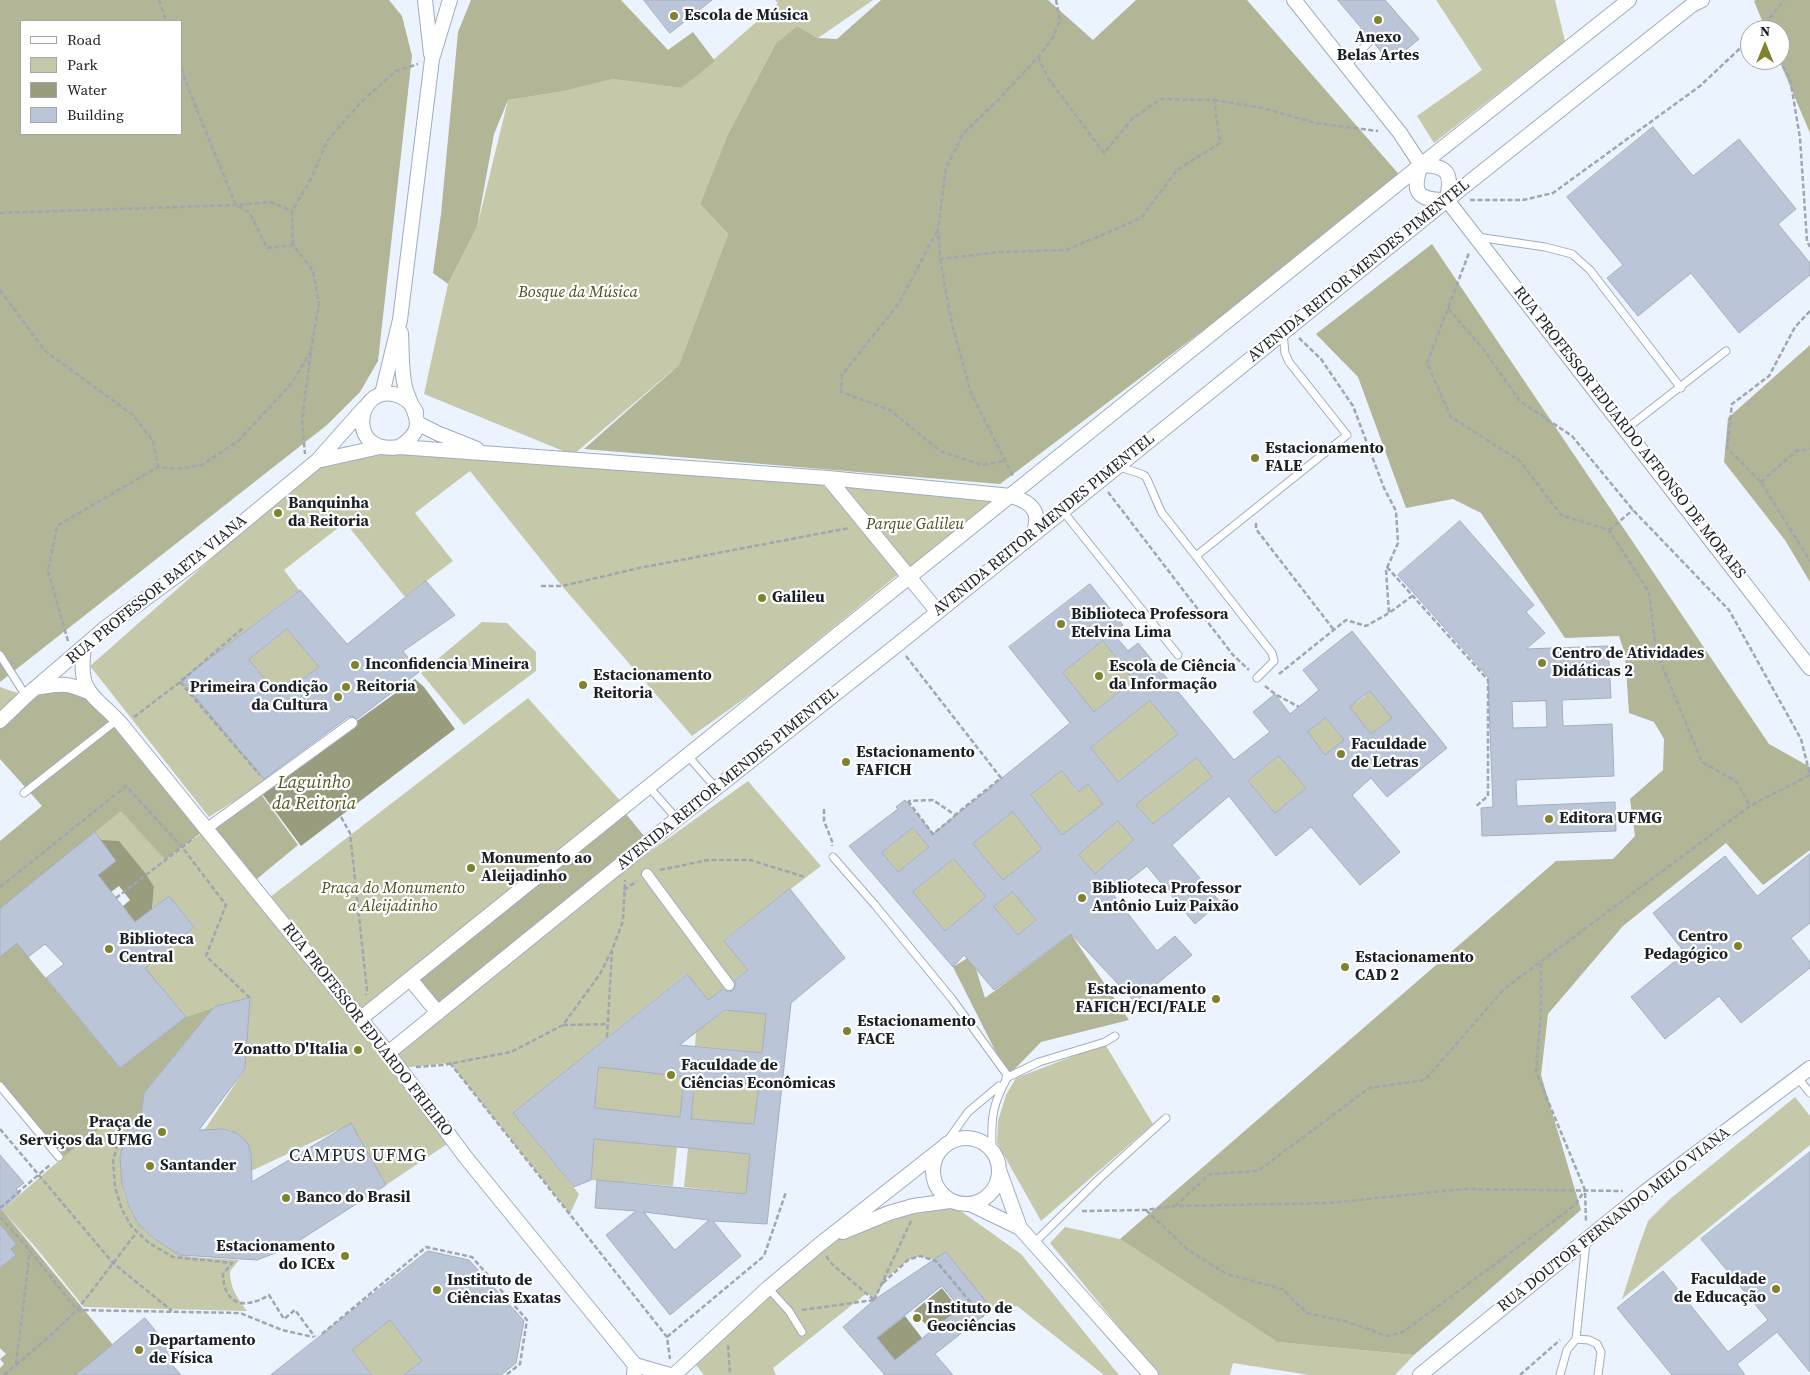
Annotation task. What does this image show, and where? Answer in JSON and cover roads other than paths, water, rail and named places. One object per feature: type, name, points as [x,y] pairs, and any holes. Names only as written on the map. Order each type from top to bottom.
[{"type":"street","points":[[425,0],[432,59]]},
{"type":"street","points":[[399,448],[408,442],[415,433],[416,418],[412,404],[397,395],[382,394],[400,320],[432,59],[450,0]]},
{"type":"street","points":[[1294,0],[1400,133],[1422,165]]},
{"type":"street","points":[[360,1019],[1629,0]]},
{"type":"street","name":"AVENIDA REITOR MENDES PIMENTEL","points":[[388,1053],[1695,2]]},
{"type":"street","points":[[1422,165],[1440,166],[1445,169],[1449,181],[1447,200],[1429,200],[1420,193],[1416,186],[1422,165]]},
{"type":"street","name":"RUA PROFESSOR EDUARDO AFFONSO DE MORAES","points":[[1447,200],[1810,668]]},
{"type":"street","points":[[400,320],[405,387],[416,418],[437,433],[472,448],[494,454],[1016,492],[1031,505],[1036,514],[1037,525],[1033,534]]},
{"type":"street","name":"RUA PROFESSOR BAETA VIANA","points":[[0,721],[30,692],[104,629],[194,562],[311,465],[366,405],[382,394]]},
{"type":"street","points":[[366,405],[362,414],[362,425],[365,434],[371,442],[380,448]]},
{"type":"street","name":"RUA PROFESSOR BAETA VIANA","points":[[311,465],[380,448],[494,454]]},
{"type":"street","points":[[828,478],[937,612]]},
{"type":"street","points":[[84,647],[81,666],[88,692]]},
{"type":"street","name":"RUA PROFESSOR EDUARDO FRIEIRO","points":[[30,692],[60,684],[72,685],[88,692],[120,723],[400,1068],[467,1159],[634,1370]]},
{"type":"street","points":[[206,829],[352,722]]},
{"type":"street","points":[[647,874],[729,984]]},
{"type":"street","points":[[410,979],[438,1013]]},
{"type":"street","name":"RUA DOUTOR FERNANDO MELO VIANA","points":[[1420,1375],[1644,1192],[1810,1068]]},
{"type":"street","points":[[634,1370],[672,1372],[768,1288],[943,1146],[966,1138],[976,1139],[992,1150],[997,1159],[1020,1228]]},
{"type":"street","points":[[943,1146],[933,1168],[934,1178],[938,1188],[950,1201]]},
{"type":"street","points":[[970,1204],[988,1196],[994,1189],[1000,1170]]},
{"type":"street","points":[[824,1242],[889,1213],[913,1206],[950,1201],[970,1204],[1020,1228],[1151,1375]]},
{"type":"lane","points":[[1347,65],[1369,42]]},
{"type":"lane","points":[[1476,237],[1545,247],[1572,254],[1590,270],[1681,388]]},
{"type":"lane","points":[[1196,556],[1347,435],[1289,362],[1285,353],[1286,331]]},
{"type":"lane","points":[[1626,430],[1726,351]]},
{"type":"lane","points":[[1117,466],[1144,476],[1162,512],[1272,653],[1274,661],[1257,678]]},
{"type":"lane","points":[[1062,510],[1178,655]]},
{"type":"lane","points":[[0,656],[30,692]]},
{"type":"lane","points":[[24,793],[120,723]]},
{"type":"lane","points":[[688,756],[716,788]]},
{"type":"lane","points":[[649,787],[677,819]]},
{"type":"lane","points":[[833,857],[952,999],[1008,1076]]},
{"type":"lane","points":[[943,1146],[968,1112],[992,1093],[1008,1076],[1039,1062],[1104,1042],[1115,1036]]},
{"type":"lane","points":[[992,1150],[991,1119],[998,1093],[1008,1076]]},
{"type":"lane","points":[[1798,1078],[1810,1093]]},
{"type":"lane","points":[[0,1086],[59,1157]]},
{"type":"lane","points":[[1034,1243],[1101,1177],[1166,1118]]},
{"type":"lane","points":[[1560,1375],[1568,1350],[1576,1339],[1586,1239]]},
{"type":"lane","points":[[768,1288],[789,1311],[802,1332]]},
{"type":"lane","points":[[1576,1339],[1589,1340],[1597,1344],[1600,1352],[1598,1375]]},
{"type":"water","name":"Laguinho da Reitoria","points":[[415,679],[424,687],[455,729],[301,846],[260,791]]},
{"type":"water","points":[[100,840],[119,841],[146,874],[154,887],[152,909],[135,922],[123,906],[130,900],[119,886],[111,892],[98,875],[116,861]]},
{"type":"water","points":[[942,1288],[959,1310],[932,1332],[914,1311]]},
{"type":"water","points":[[905,1316],[922,1338],[895,1360],[877,1338]]},
{"type":"place","name":"Escola de Música","points":[[674,16]]},
{"type":"place","name":"Anexo Belas Artes","points":[[1378,20]]},
{"type":"place","name":"Estacionamento FALE","points":[[1255,458]]},
{"type":"place","name":"Banquinha da Reitoria","points":[[278,513]]},
{"type":"place","name":"Galileu","points":[[762,598]]},
{"type":"place","name":"Biblioteca Professora Etelvina Lima","points":[[1061,624]]},
{"type":"place","name":"Centro de Atividades Didáticas 2","points":[[1542,663]]},
{"type":"place","name":"Inconfidencia Mineira","points":[[355,665]]},
{"type":"place","name":"Escola de Ciência da Informação","points":[[1099,676]]},
{"type":"place","name":"Estacionamento Reitoria","points":[[583,685]]},
{"type":"place","name":"Reitoria","points":[[346,687]]},
{"type":"place","name":"Primeira Condição da Cultura","points":[[338,697]]},
{"type":"place","name":"Faculdade de Letras","points":[[1341,754]]},
{"type":"place","name":"Estacionamento FAFICH","points":[[846,762]]},
{"type":"place","name":"Editora UFMG","points":[[1549,819]]},
{"type":"place","name":"Monumento ao Aleijadinho","points":[[471,868]]},
{"type":"place","name":"Biblioteca Professor Antônio Luiz Paixão","points":[[1082,898]]},
{"type":"place","name":"Centro Pedagógico","points":[[1738,946]]},
{"type":"place","name":"Biblioteca Central","points":[[109,949]]},
{"type":"place","name":"Estacionamento CAD 2","points":[[1345,967]]},
{"type":"place","name":"Estacionamento FAFICH/ECI/FALE","points":[[1216,999]]},
{"type":"place","name":"Estacionamento FACE","points":[[847,1031]]},
{"type":"place","name":"Zonatto D'Italia","points":[[358,1050]]},
{"type":"place","name":"Faculdade de Ciências Econômicas","points":[[671,1075]]},
{"type":"place","name":"Praça de Serviços da UFMG","points":[[162,1132]]},
{"type":"place","name":"Santander","points":[[150,1166]]},
{"type":"place","name":"Banco do Brasil","points":[[286,1198]]},
{"type":"place","name":"Estacionamento do ICEx","points":[[345,1256]]},
{"type":"place","name":"Faculdade de Educação","points":[[1776,1289]]},
{"type":"place","name":"Instituto de Ciências Exatas","points":[[437,1290]]},
{"type":"place","name":"Instituto de Geociências","points":[[917,1318]]},
{"type":"place","name":"Departamento de Física","points":[[139,1350]]},
{"type":"district","name":"CAMPUS UFMG","points":[[358,1156]]},
{"type":"park label","name":"Bosque da Música","points":[[578,293]]},
{"type":"park label","name":"Parque Galileu","points":[[915,525]]},
{"type":"park label","name":"Praça do Monumento a Aleijadinho","points":[[393,898]]}]
